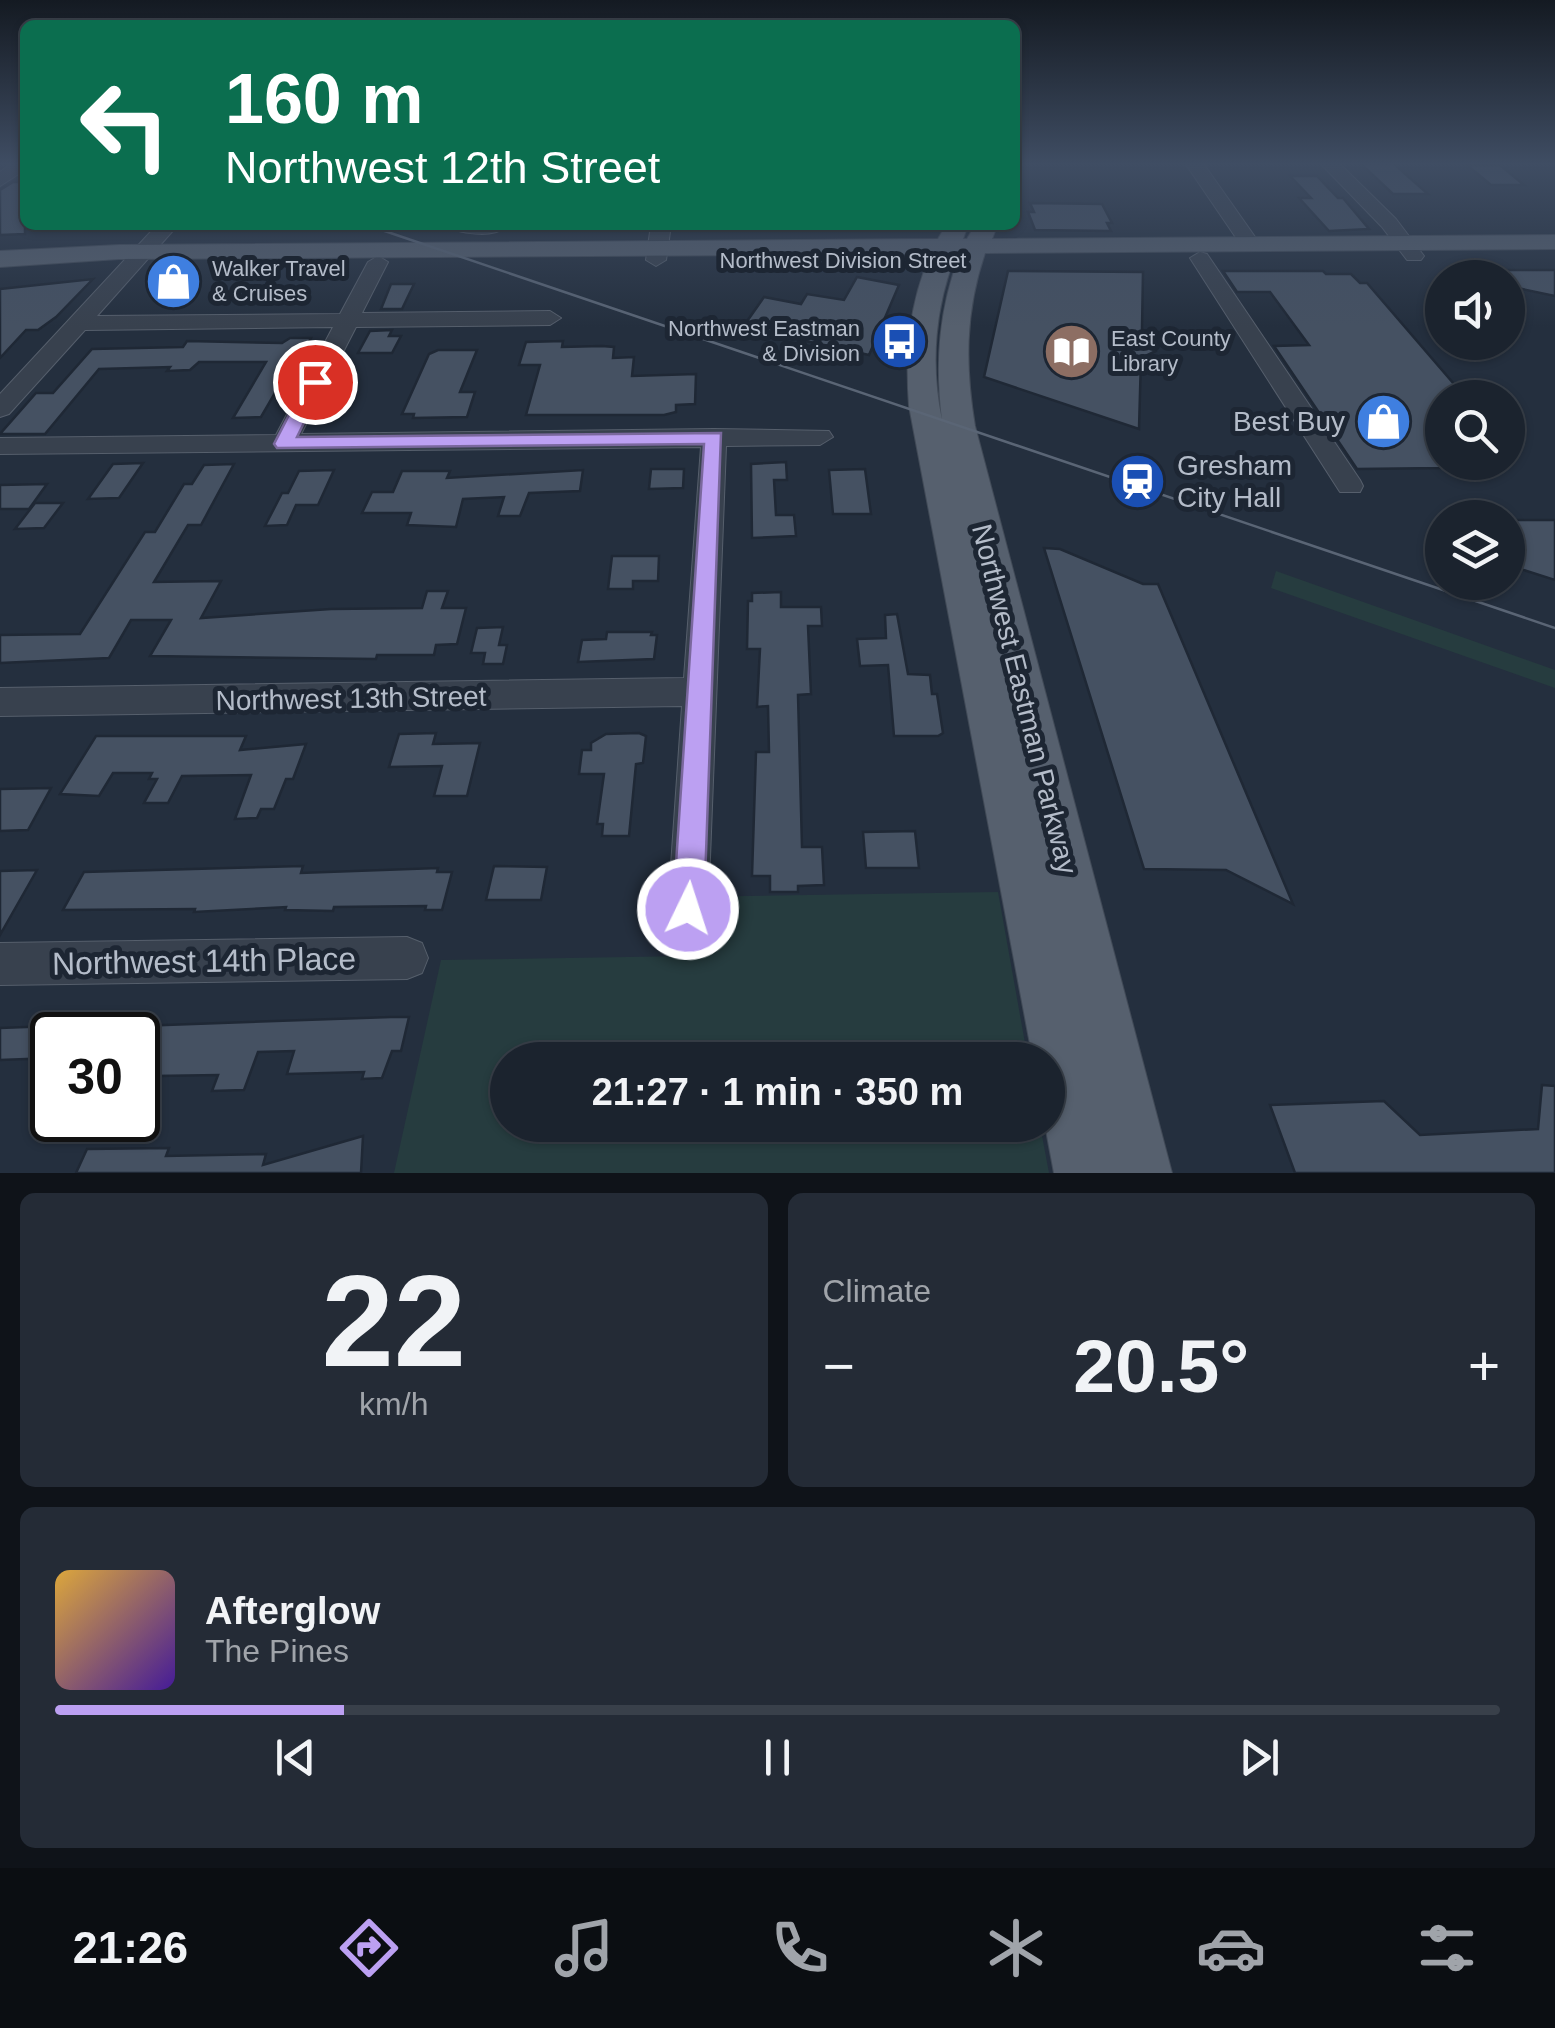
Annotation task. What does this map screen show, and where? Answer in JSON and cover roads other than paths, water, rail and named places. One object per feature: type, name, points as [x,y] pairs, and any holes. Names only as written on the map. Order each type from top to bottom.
[{"type":"main road","name":"Northwest Division Street","points":[[138,258],[491,241],[1250,244],[1555,255]]},
{"type":"main road","name":"Northwest Division Street","points":[[138,258],[378,262],[491,241]]},
{"type":"main road","name":"Northwest Division Street","points":[[963,244],[1200,258],[1555,242]]},
{"type":"main road","name":"Northwest Eastman Parkway","points":[[963,244],[927,301],[921,336],[925,414],[1084,1173]]},
{"type":"main road","name":"Northwest Eastman Parkway","points":[[963,244],[950,340],[959,426],[1142,1173]]},
{"type":"main road","points":[[0,259],[138,258]]},
{"type":"main road","points":[[0,270],[138,258]]},
{"type":"street","points":[[1232,218],[1250,244]]},
{"type":"street","points":[[1381,218],[1410,249]]},
{"type":"street","points":[[0,410],[163,230]]},
{"type":"street","points":[[466,230],[491,241]]},
{"type":"street","points":[[1200,258],[1350,486]]},
{"type":"street","points":[[284,444],[378,262]]},
{"type":"street","points":[[80,323],[550,318]]},
{"type":"street","points":[[688,909],[714,437]]},
{"type":"street","points":[[0,446],[820,437]]},
{"type":"street","name":"Northwest 13th Street","points":[[0,702],[701,692]]},
{"type":"street","name":"Northwest 14th Place","points":[[0,964],[407,958]]},
{"type":"tram line","points":[[382,230],[1555,628]]},
{"type":"place","name":"Walker Travel & Cruises","points":[[173,281]]},
{"type":"place","name":"Northwest Eastman & Division","points":[[899,341]]},
{"type":"place","name":"East County Library","points":[[1072,351]]},
{"type":"place","name":"Best Buy","points":[[1384,421]]},
{"type":"place","name":"Gresham City Hall","points":[[1138,481]]}]
